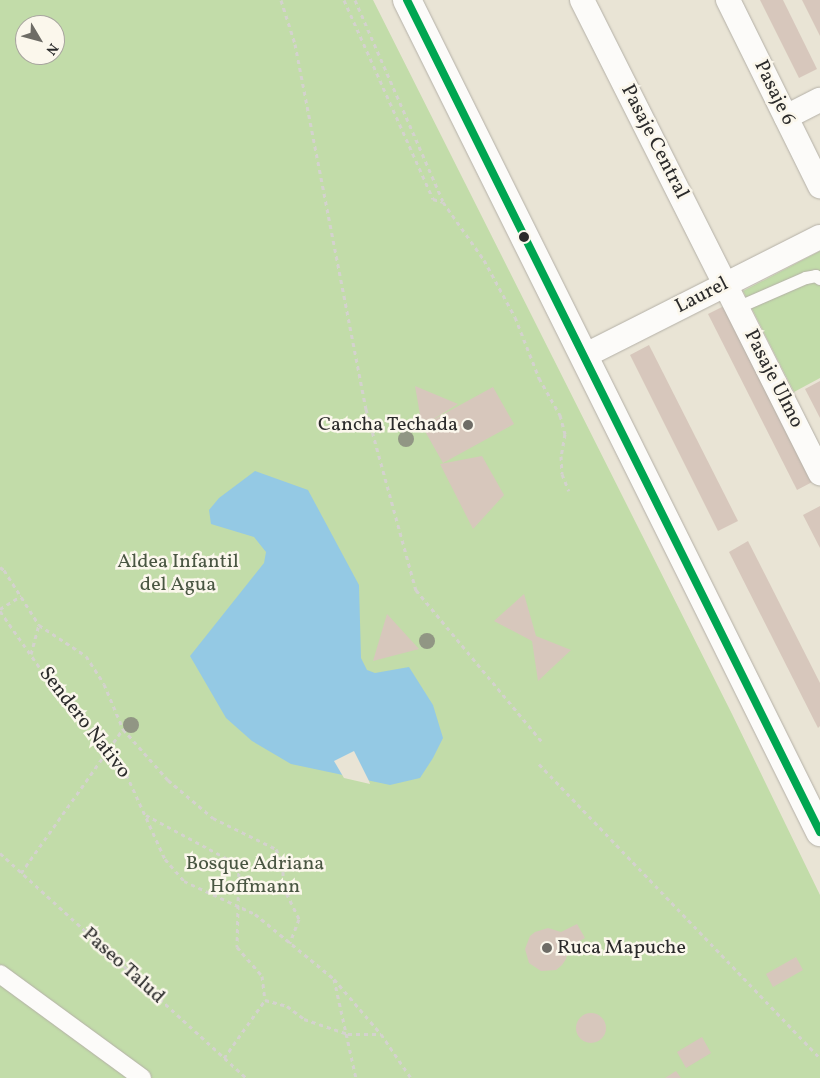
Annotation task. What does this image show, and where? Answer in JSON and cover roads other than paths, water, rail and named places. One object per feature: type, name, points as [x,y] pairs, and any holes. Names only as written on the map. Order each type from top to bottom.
[{"type":"street","points":[[407,0],[820,832]]},
{"type":"street","name":"Pasaje Central","points":[[582,0],[725,284]]},
{"type":"street","name":"Pasaje 6","points":[[728,0],[820,186]]},
{"type":"street","points":[[786,117],[820,100]]},
{"type":"street","name":"Laurel","points":[[584,356],[820,237]]},
{"type":"street","name":"Pasaje Ulmo","points":[[725,284],[820,473]]},
{"type":"street","points":[[0,974],[142,1078]]},
{"type":"lane","points":[[737,308],[806,278],[816,276],[820,279]]},
{"type":"water","points":[[255,471],[308,490],[359,585],[361,658],[367,670],[375,673],[409,667],[433,705],[443,738],[420,778],[390,785],[291,764],[252,741],[226,718],[190,656],[264,563],[266,552],[254,537],[211,524],[209,510],[219,498]]},
{"type":"place","name":"Cancha Techada","points":[[468,425]]},
{"type":"place","name":"Ruca Mapuche","points":[[547,948]]},
{"type":"park label","name":"Aldea Infantil del Agua","points":[[178,574]]},
{"type":"park label","name":"Bosque Adriana Hoffmann","points":[[255,876]]}]
